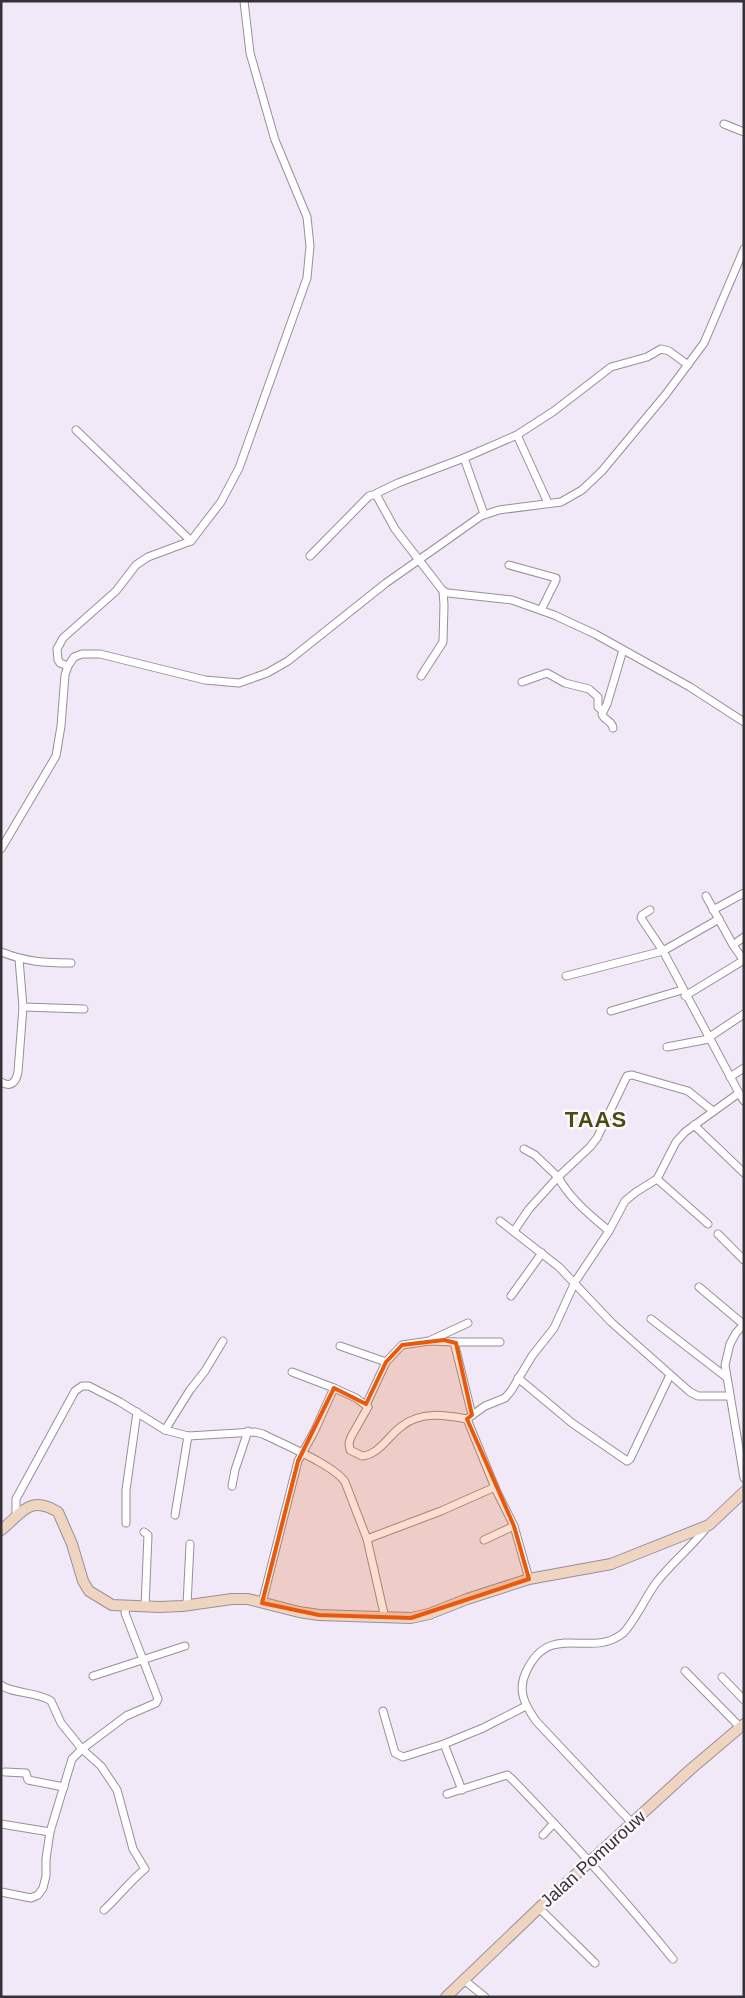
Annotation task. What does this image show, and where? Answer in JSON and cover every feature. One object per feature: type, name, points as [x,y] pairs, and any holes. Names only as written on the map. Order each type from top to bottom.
[{"type":"street","points":[[68,666],[60,663],[58,660],[57,649],[63,638],[74,626],[116,591],[136,565],[148,557],[191,541],[221,502],[239,468],[307,278],[310,246],[307,217],[275,140],[250,53],[244,1]]},
{"type":"street","points":[[724,124],[744,132]]},
{"type":"street","points":[[1,849],[56,756],[59,743],[65,675],[74,657],[91,654],[137,662],[205,680],[239,683],[252,680],[288,661],[420,559],[484,514],[499,510],[556,503],[570,499],[598,476],[683,362],[707,337],[744,249]]},
{"type":"street","points":[[310,556],[369,496],[517,435],[554,411],[610,367],[647,358],[661,349],[669,351],[683,362]]},
{"type":"street","points":[[76,430],[191,541]]},
{"type":"street","points":[[517,435],[548,503]]},
{"type":"street","points":[[464,458],[484,514]]},
{"type":"street","points":[[377,494],[395,528],[443,591],[442,642],[421,676]]},
{"type":"street","points":[[509,565],[556,578],[541,610]]},
{"type":"street","points":[[443,591],[512,600],[541,610],[595,634],[690,687],[744,722]]},
{"type":"street","points":[[613,728],[611,722],[602,716],[608,704],[623,650]]},
{"type":"street","points":[[522,682],[549,674],[565,684],[592,691],[598,697],[598,707],[603,711]]},
{"type":"street","points":[[713,910],[744,893]]},
{"type":"street","points":[[610,1011],[684,993],[744,960],[733,945],[706,896]]},
{"type":"street","points":[[650,910],[642,915],[641,918],[663,951],[708,1039],[744,1101]]},
{"type":"street","points":[[566,976],[663,951],[719,919]]},
{"type":"street","points":[[733,945],[744,937]]},
{"type":"street","points":[[1,952],[19,960],[37,963],[71,963]]},
{"type":"street","points":[[1,1082],[6,1085],[16,1081],[18,1072],[23,1007],[19,960]]},
{"type":"street","points":[[23,1007],[84,1009]]},
{"type":"street","points":[[667,1047],[708,1039],[744,1014]]},
{"type":"street","points":[[730,1078],[744,1068]]},
{"type":"street","points":[[514,1231],[529,1209],[597,1138],[627,1076],[683,1089],[692,1093],[712,1111]]},
{"type":"street","points":[[500,1342],[429,1341],[402,1345],[386,1362],[366,1405],[368,1409],[353,1433],[349,1447],[354,1453],[362,1456],[371,1454],[402,1426],[415,1418],[432,1415],[469,1417],[485,1406],[505,1398],[512,1391],[532,1356],[554,1328],[575,1282],[609,1231],[629,1196],[657,1179],[676,1142],[685,1132],[739,1093]]},
{"type":"street","points":[[694,1125],[744,1172]]},
{"type":"street","points":[[524,1149],[535,1155],[558,1177],[563,1187],[609,1231]]},
{"type":"street","points":[[657,1179],[708,1224]]},
{"type":"street","points":[[500,1221],[542,1253],[575,1282],[611,1322],[690,1392],[698,1396],[730,1396]]},
{"type":"street","points":[[718,1234],[744,1260]]},
{"type":"street","points":[[511,1296],[542,1253]]},
{"type":"street","points":[[699,1287],[743,1324],[736,1333],[726,1355],[726,1377],[744,1478]]},
{"type":"street","points":[[651,1318],[726,1377]]},
{"type":"street","points":[[429,1341],[468,1323]]},
{"type":"street","points":[[165,1430],[223,1341]]},
{"type":"street","points":[[454,1342],[469,1417],[496,1490],[514,1526],[529,1579]]},
{"type":"street","points":[[340,1346],[386,1362]]},
{"type":"street","points":[[292,1372],[334,1388],[366,1405]]},
{"type":"street","points":[[518,1378],[572,1424],[624,1460],[628,1460],[670,1375]]},
{"type":"street","points":[[16,1515],[16,1498],[75,1390],[82,1386],[89,1386],[137,1412],[165,1430],[188,1436],[248,1431],[263,1434],[322,1464],[342,1478],[368,1542],[385,1618]]},
{"type":"street","points":[[262,1603],[298,1461],[334,1388]]},
{"type":"street","points":[[126,1523],[126,1490],[137,1412]]},
{"type":"street","points":[[232,1486],[234,1470],[248,1431]]},
{"type":"street","points":[[175,1515],[188,1436]]},
{"type":"street","points":[[368,1542],[496,1490]]},
{"type":"street","points":[[632,1823],[557,1744],[526,1706],[522,1683],[533,1659],[544,1647],[558,1643],[604,1642],[624,1633],[657,1581],[695,1543],[709,1525],[744,1492]]},
{"type":"street","points":[[1,1530],[16,1515],[35,1504],[42,1504],[58,1512],[72,1544],[83,1581],[89,1591],[112,1605],[144,1607],[248,1599],[298,1612],[411,1618],[429,1614],[467,1599],[529,1579],[611,1564],[709,1525]]},
{"type":"street","points":[[484,1540],[514,1526]]},
{"type":"street","points":[[144,1532],[148,1535],[144,1607]]},
{"type":"street","points":[[188,1605],[190,1544]]},
{"type":"street","points":[[1,1892],[31,1898],[38,1895],[43,1888],[46,1876],[46,1858],[50,1832],[72,1759],[82,1749],[126,1716],[156,1703],[158,1699],[125,1613],[126,1607]]},
{"type":"street","points":[[94,1676],[142,1658],[185,1646]]},
{"type":"street","points":[[686,1671],[742,1726]]},
{"type":"street","points":[[722,1677],[744,1700]]},
{"type":"street","points":[[1,1686],[7,1689],[34,1693],[51,1701],[61,1723],[82,1749],[101,1766],[117,1790],[133,1849],[145,1868],[129,1882],[117,1898],[104,1910]]},
{"type":"street","points":[[383,1712],[395,1753],[403,1756],[444,1744],[483,1728],[526,1706]]},
{"type":"street","name":"Jalan Pomurouw","points":[[446,1997],[590,1861],[691,1769],[742,1726]]},
{"type":"street","points":[[444,1744],[462,1790]]},
{"type":"street","points":[[5,1772],[26,1772],[28,1780],[64,1787]]},
{"type":"street","points":[[447,1794],[507,1775],[518,1784],[590,1861],[673,1959]]},
{"type":"street","points":[[543,1835],[554,1823]]},
{"type":"street","points":[[1,1824],[50,1832]]},
{"type":"street","points":[[539,1908],[596,1963]]},
{"type":"street","points":[[464,1980],[485,1997]]},
{"type":"highlighted area","points":[[444,1340],[456,1343],[472,1415],[467,1419],[514,1526],[529,1579],[411,1618],[319,1615],[262,1603],[298,1461],[334,1388],[366,1404],[386,1362],[402,1345]]},
{"type":"district","name":"TAAS","points":[[596,1119]]}]
